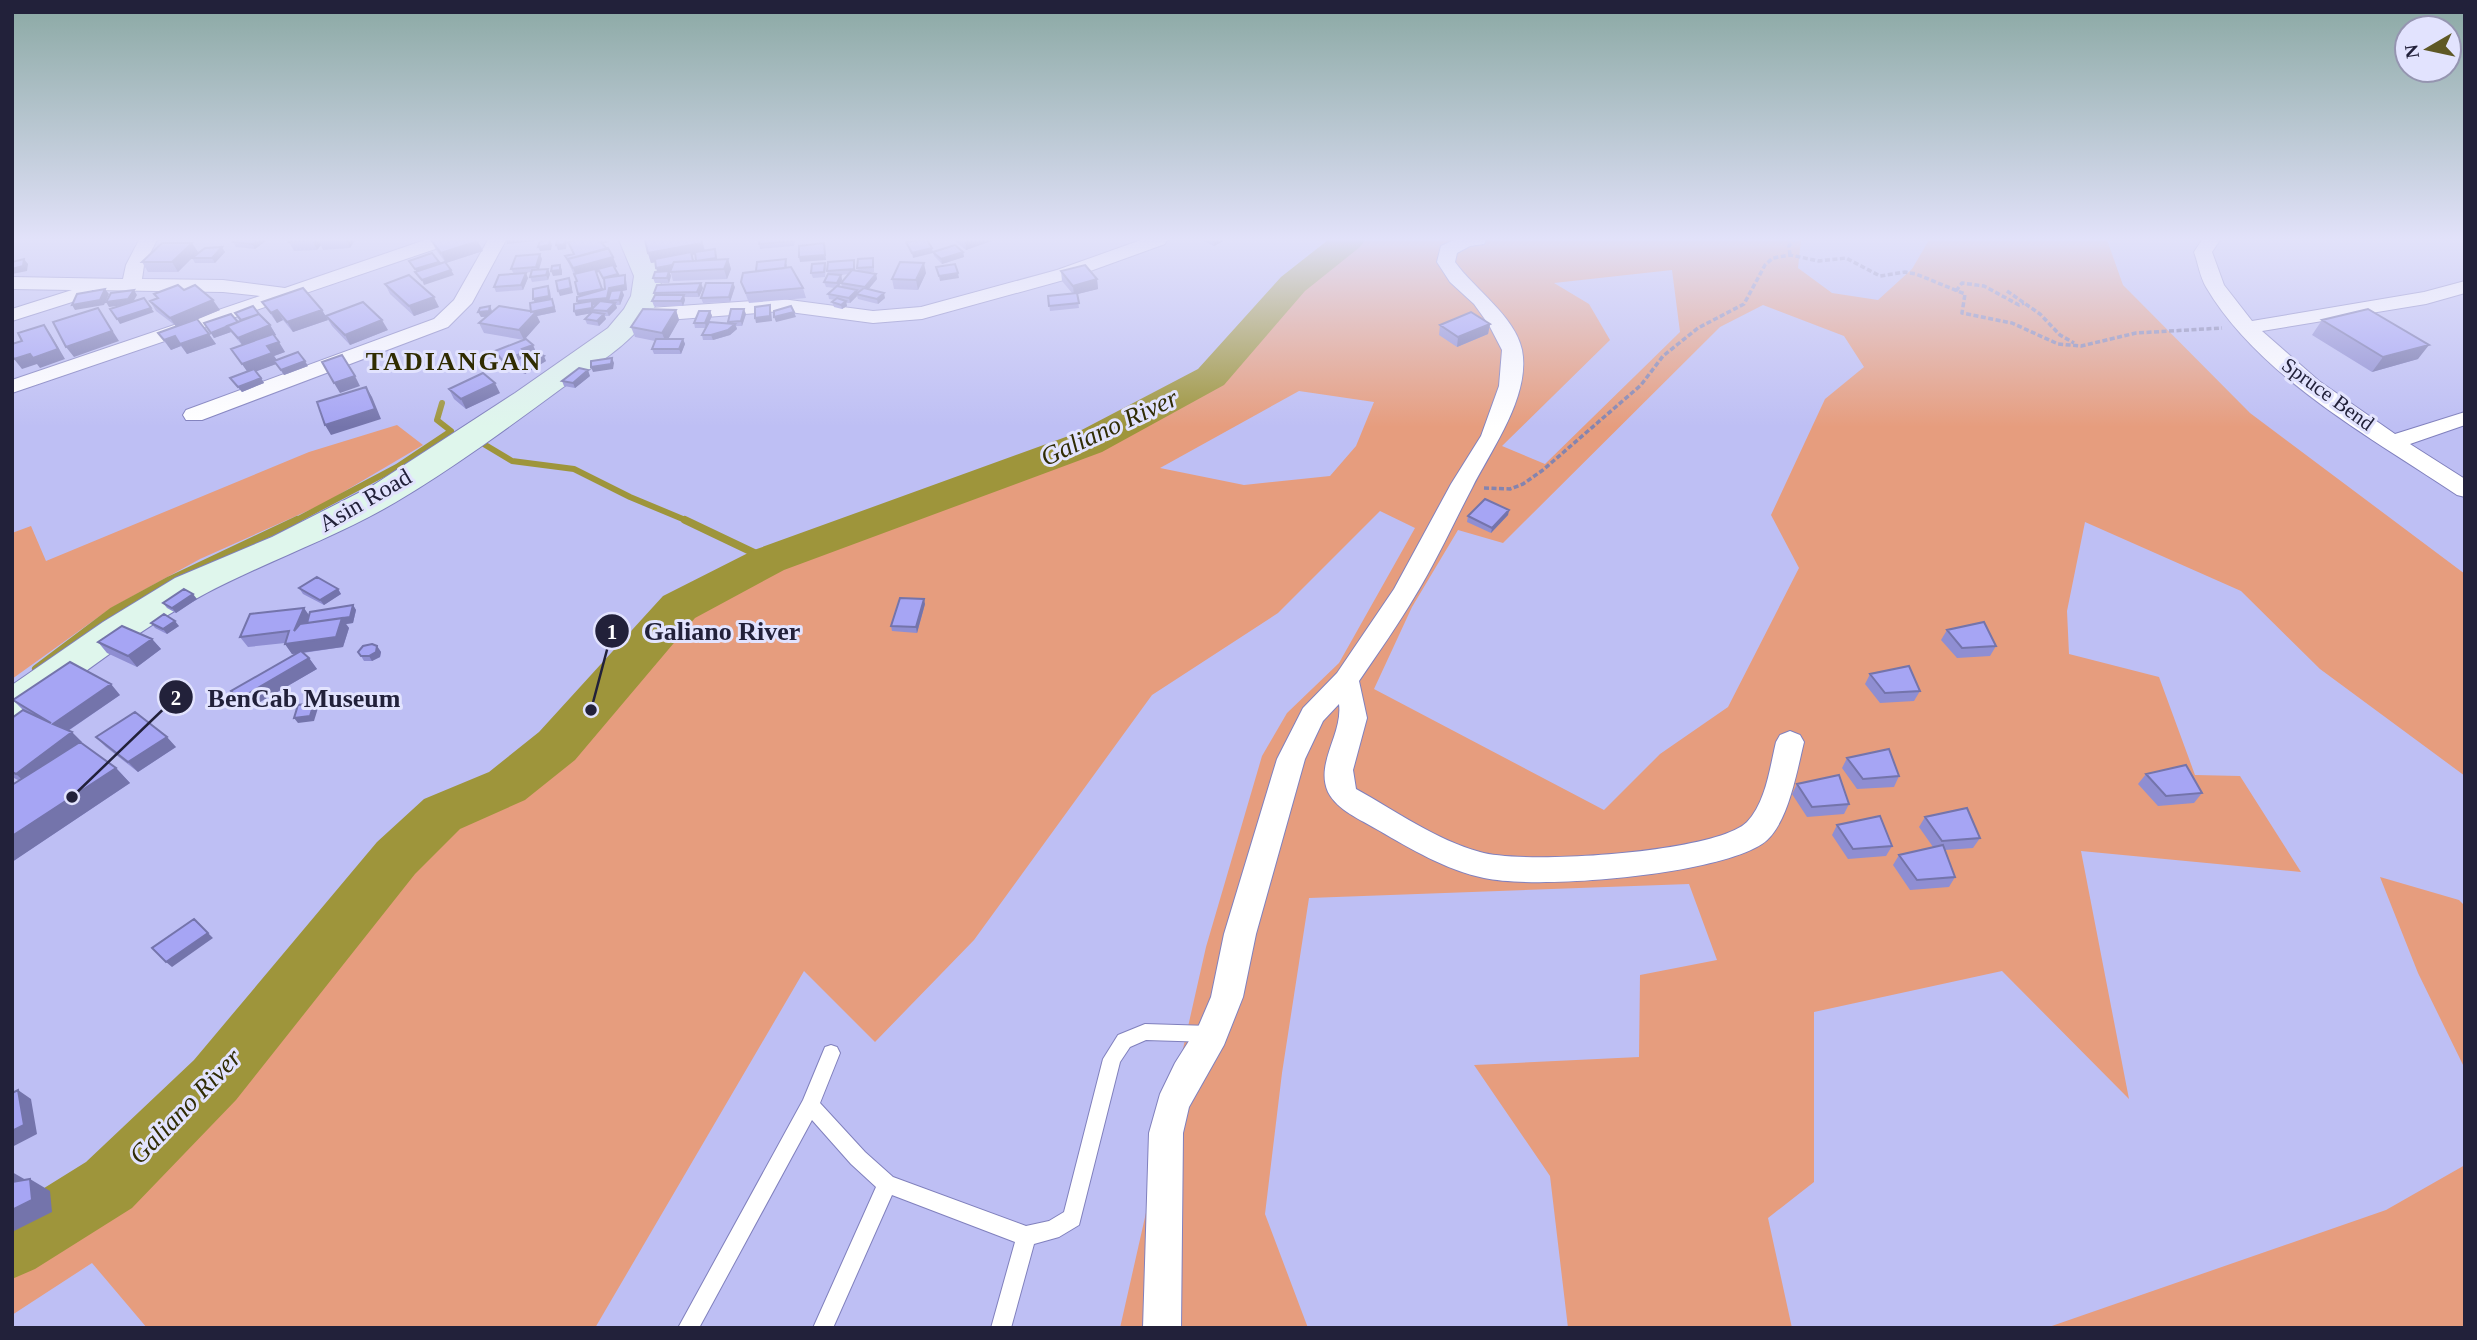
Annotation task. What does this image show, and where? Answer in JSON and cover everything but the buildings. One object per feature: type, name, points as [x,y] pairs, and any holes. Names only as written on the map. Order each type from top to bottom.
[{"type":"main road","name":"Asin Road","points":[[12,705],[116,631],[188,587],[284,545],[384,494],[526,400],[618,334],[642,303]]},
{"type":"street","points":[[12,315],[52,303]]},
{"type":"street","points":[[12,387],[260,303]]},
{"type":"street","points":[[194,415],[440,323],[462,303]]},
{"type":"street","points":[[637,312],[667,314],[782,305],[873,317],[922,313],[961,303]]},
{"type":"street","points":[[1161,1328],[1165,1282],[1166,1133],[1172,1106],[1186,1074],[1212,1034],[1227,997],[1240,934],[1291,759],[1313,715],[1346,680],[1405,593],[1462,484],[1492,436],[1510,386],[1511,350],[1499,324],[1483,303]]},
{"type":"street","name":"Spruce Bend","points":[[2224,303],[2245,328],[2303,379],[2465,490]]},
{"type":"street","points":[[2245,328],[2399,303]]},
{"type":"street","points":[[2395,442],[2465,418]]},
{"type":"street","points":[[1346,680],[1353,700],[1354,722],[1337,775],[1339,788],[1346,797],[1426,842],[1484,866],[1529,871],[1711,853],[1753,834],[1774,803],[1790,742]]},
{"type":"lane","points":[[810,1105],[858,1158],[887,1184],[1026,1236],[1052,1230],[1072,1218],[1112,1059],[1124,1041],[1144,1032],[1212,1034]]},
{"type":"lane","points":[[688,1328],[810,1105],[831,1053]]},
{"type":"lane","points":[[823,1328],[887,1184]]},
{"type":"lane","points":[[1001,1328],[1026,1236]]},
{"type":"path","points":[[1462,484],[1510,489],[1524,484],[1641,385],[1671,349],[1698,328],[1745,303]]},
{"type":"path","points":[[1965,303],[1962,313],[2012,323],[2058,344],[2081,346],[2136,333],[2245,328]]},
{"type":"path","points":[[2011,303],[2019,306],[2025,303],[2046,320],[2051,330],[2063,339],[2081,346]]},
{"type":"shaded area","points":[[1276,303],[1587,303],[1610,340],[1502,446],[1545,464],[1680,332],[1676,303],[2140,303],[2250,413],[2465,574],[2465,776],[2320,669],[2241,591],[2085,522],[2067,611],[2069,654],[2159,677],[2195,775],[2240,776],[2301,872],[2081,851],[2129,1099],[2002,971],[1814,1012],[1814,1182],[1768,1218],[1792,1328],[1568,1328],[1550,1176],[1474,1065],[1639,1057],[1640,975],[1717,960],[1689,884],[1309,898],[1282,1073],[1265,1214],[1308,1328],[1120,1328],[1206,947],[1262,756],[1287,713],[1339,663],[1415,528],[1380,511],[1278,613],[1152,695],[974,940],[875,1042],[804,971],[595,1328],[147,1328],[92,1263],[12,1315],[12,1246],[109,1185],[215,1080],[396,858],[442,814],[507,786],[557,746],[679,607],[769,560],[1088,443],[1210,377]],"holes":[[[1763,305],[1844,336],[1864,367],[1825,399],[1771,515],[1799,568],[1728,707],[1660,754],[1604,810],[1374,689],[1412,607],[1458,530],[1503,543],[1720,327]],[[1299,391],[1374,402],[1356,446],[1330,476],[1244,485],[1160,468]]]},
{"type":"shaded area","points":[[397,425],[423,445],[323,504],[200,559],[111,608],[12,679],[12,533],[31,526],[46,561],[309,452]]},
{"type":"shaded area","points":[[2380,877],[2459,900],[2465,906],[2465,1069],[2418,973]]},
{"type":"shaded area","points":[[2465,1165],[2465,1328],[2046,1328],[2386,1210]]},
{"type":"waterway","name":"Galiano River","points":[[12,1246],[109,1185],[215,1080],[396,858],[442,814],[507,786],[557,746],[679,607],[769,560],[1088,443],[1211,377],[1277,303]]},
{"type":"waterway","points":[[295,521],[397,467],[451,431],[437,420],[442,403]]},
{"type":"waterway","points":[[482,443],[512,461],[574,469],[630,497],[690,522]]},
{"type":"waterway","points":[[685,520],[769,560]]},
{"type":"waterway","points":[[36,669],[113,611],[170,580],[295,521]]},
{"type":"place","name":"Galiano River","points":[[591,710]]},
{"type":"place","name":"BenCab Museum","points":[[72,797]]},
{"type":"district","name":"TADIANGAN","points":[[454,361]]}]
